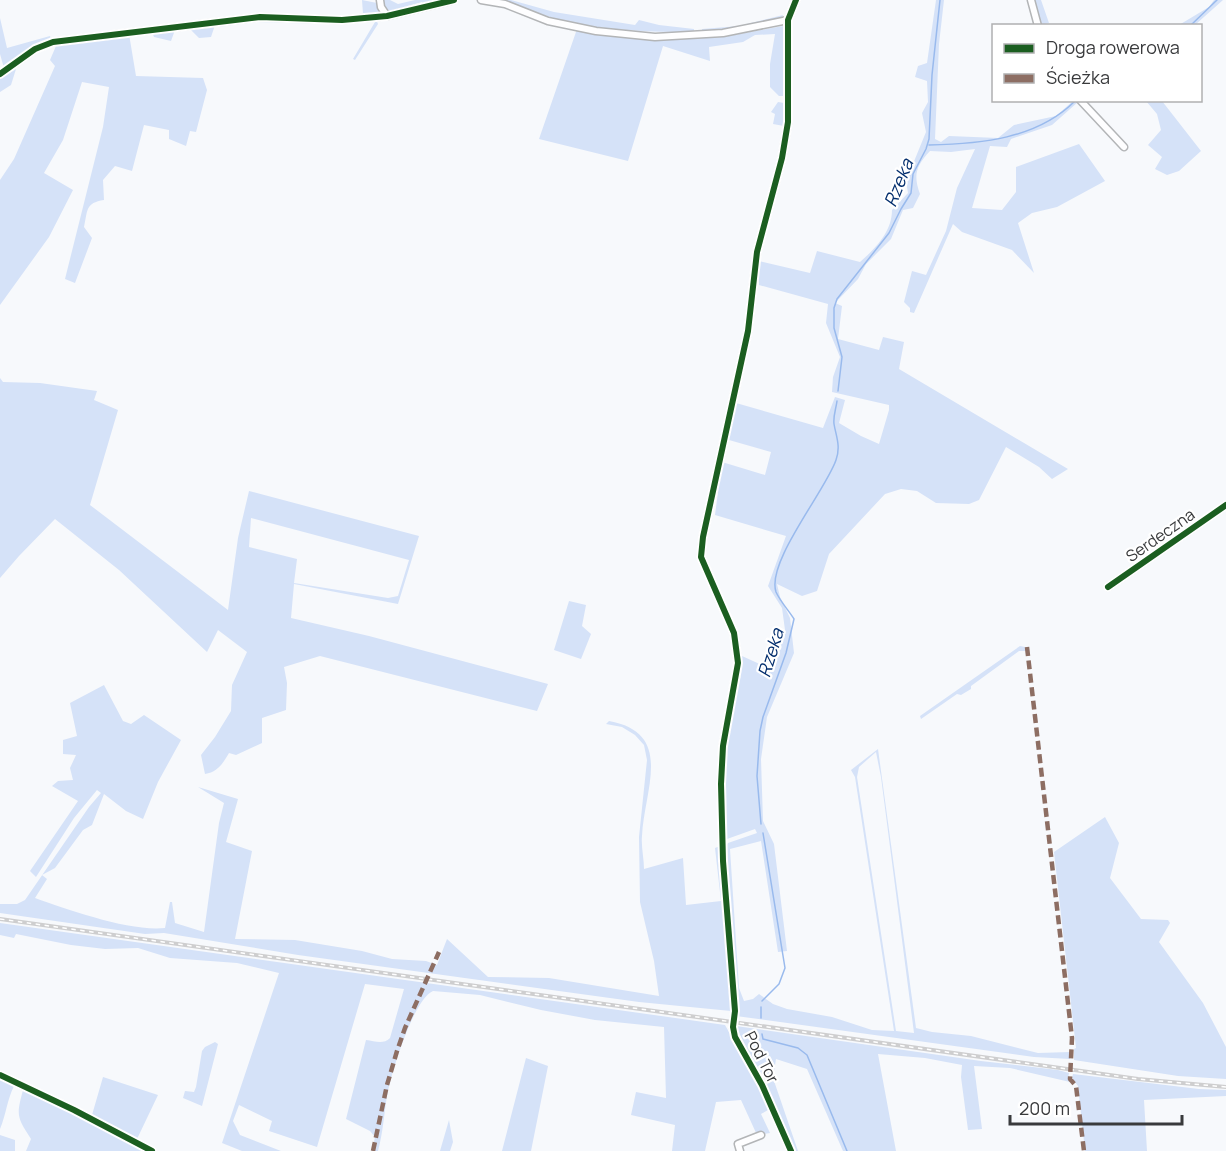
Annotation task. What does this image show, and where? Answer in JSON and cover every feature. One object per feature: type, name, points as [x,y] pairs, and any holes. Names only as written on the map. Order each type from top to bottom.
[{"type":"street","points":[[380,0],[381,7],[387,16]]},
{"type":"street","points":[[0,74],[35,50],[53,42],[260,17],[342,20],[387,16],[454,0]]},
{"type":"street","points":[[482,0],[505,4],[548,21],[596,31],[655,37],[723,33],[788,20],[796,0]]},
{"type":"street","points":[[1032,0],[1038,24]]},
{"type":"street","name":"Pod Tor","points":[[788,20],[788,122],[782,158],[756,252],[748,331],[703,537],[701,557],[734,633],[738,654],[723,746],[721,784],[723,861],[735,1011],[734,1032],[765,1092],[791,1151]]},
{"type":"street","points":[[1082,102],[1124,147]]},
{"type":"street","name":"Serdeczna","points":[[1108,587],[1226,505]]},
{"type":"street","points":[[0,1075],[152,1151]]},
{"type":"street","points":[[740,1151],[738,1144],[761,1135]]},
{"type":"shaded area","points":[[362,0],[377,3],[381,13],[363,14]]},
{"type":"shaded area","points":[[383,0],[390,0],[398,4],[415,0],[440,0],[423,4],[422,2],[390,11],[384,8]]},
{"type":"shaded area","points":[[498,0],[511,0],[554,12],[635,25],[639,20],[694,29],[694,32],[597,27],[565,21]]},
{"type":"shaded area","points":[[936,0],[944,0],[939,44],[935,139],[941,142],[949,136],[998,138],[1014,125],[1056,116],[1072,102],[1078,102],[1052,125],[1011,139],[1007,147],[990,146],[972,208],[1002,210],[1016,192],[1016,167],[1079,144],[1105,181],[1057,207],[1032,213],[1018,223],[1034,273],[1012,250],[962,232],[953,224],[914,313],[910,312],[910,308],[904,302],[912,271],[926,275],[946,231],[957,188],[975,149],[951,152],[930,151],[917,171],[920,194],[913,208],[903,210],[891,239],[866,264],[858,279],[835,303],[842,306],[838,339],[879,350],[883,337],[904,342],[899,369],[1068,469],[1052,479],[1039,467],[1006,447],[979,500],[969,504],[936,503],[917,491],[901,489],[885,494],[829,554],[817,591],[802,596],[777,584],[780,597],[790,618],[794,653],[767,717],[761,759],[763,821],[774,844],[787,951],[778,952],[761,841],[730,849],[739,988],[744,1001],[753,999],[759,994],[773,1004],[787,1009],[832,1017],[872,1030],[894,1031],[855,777],[851,770],[878,749],[916,1028],[971,1036],[1038,1053],[1070,1052],[1070,1059],[1034,1057],[736,1016],[726,846],[728,843],[757,833],[755,829],[727,839],[724,836],[724,756],[741,674],[742,656],[773,670],[785,630],[782,608],[768,586],[786,536],[715,515],[722,462],[765,475],[771,452],[729,440],[736,403],[823,428],[835,397],[845,400],[839,423],[879,444],[889,410],[889,405],[832,392],[833,377],[840,357],[826,323],[828,304],[759,285],[759,261],[810,273],[817,251],[860,262],[877,246],[889,226],[892,210],[908,193],[906,181],[926,132],[922,113],[928,102],[927,81],[915,77],[918,66],[927,63]],"holes":[[[876,752],[914,1033],[896,1031],[857,777],[859,767]]]},
{"type":"shaded area","points":[[1034,0],[1041,0],[1049,23],[1040,24]]},
{"type":"shaded area","points":[[1214,0],[1223,0],[1196,24],[1181,24],[1209,7]]},
{"type":"shaded area","points":[[783,15],[782,18],[724,30],[702,32],[702,29],[739,26]]},
{"type":"shaded area","points":[[0,18],[7,48],[50,36],[51,39],[18,57],[4,68],[0,54]]},
{"type":"shaded area","points":[[260,19],[376,19],[378,24],[355,60],[353,59],[375,22],[320,24],[256,22],[219,27],[220,24]]},
{"type":"shaded area","points":[[215,25],[211,37],[199,38],[189,28]]},
{"type":"shaded area","points":[[783,26],[786,41],[783,96],[779,96],[770,87],[770,64],[775,34],[755,35],[743,42],[709,47],[710,61],[663,46],[628,161],[539,139],[577,29],[663,40],[723,37]]},
{"type":"shaded area","points":[[175,30],[171,41],[154,37],[152,32]]},
{"type":"shaded area","points":[[129,34],[136,76],[203,78],[207,90],[196,132],[190,131],[186,146],[169,139],[169,130],[144,125],[132,171],[115,166],[103,180],[104,200],[93,203],[88,208],[84,227],[92,238],[75,283],[65,279],[103,127],[109,87],[82,82],[63,140],[44,173],[73,190],[49,237],[0,305],[0,180],[14,159],[55,66],[50,60],[56,46]]},
{"type":"shaded area","points":[[16,69],[11,85],[0,92],[0,79]]},
{"type":"shaded area","points":[[778,102],[784,103],[784,126],[773,124],[775,114],[771,112]]},
{"type":"shaded area","points":[[1147,102],[1163,102],[1201,151],[1179,171],[1167,175],[1155,169],[1162,157],[1148,145],[1161,130],[1157,114]]},
{"type":"shaded area","points":[[0,378],[3,382],[40,383],[97,391],[94,400],[118,410],[90,505],[228,610],[238,538],[249,491],[419,536],[398,604],[294,584],[291,618],[369,636],[548,684],[537,711],[320,656],[284,667],[287,683],[286,710],[262,718],[262,743],[236,755],[229,753],[217,769],[205,774],[201,755],[231,711],[232,685],[247,652],[218,630],[207,652],[119,570],[55,519],[0,578]],"holes":[[[251,518],[409,560],[398,596],[388,598],[294,583],[297,559],[249,547]]]},
{"type":"shaded area","points":[[569,601],[586,605],[582,626],[591,634],[581,659],[554,650]]},
{"type":"shaded area","points":[[1020,646],[1025,647],[1026,651],[1019,651],[971,686],[971,689],[961,695],[957,694],[921,719],[920,716]]},
{"type":"shaded area","points":[[104,685],[123,721],[131,724],[144,715],[181,740],[158,782],[143,819],[126,811],[104,794],[92,825],[83,830],[55,868],[42,875],[101,793],[97,790],[74,818],[36,877],[30,871],[78,801],[52,786],[58,781],[73,780],[70,768],[76,755],[63,754],[63,740],[77,736],[70,703]]},
{"type":"shaded area","points":[[609,721],[629,728],[642,738],[649,751],[650,783],[642,840],[644,869],[683,858],[686,905],[721,901],[715,848],[720,846],[731,1011],[639,1002],[298,955],[164,933],[145,934],[0,913],[0,904],[17,904],[25,900],[42,875],[47,879],[35,898],[100,919],[151,928],[165,928],[170,902],[172,902],[175,923],[204,932],[219,823],[224,803],[198,787],[238,799],[226,842],[252,851],[235,939],[295,940],[362,951],[392,959],[426,961],[437,965],[447,939],[488,977],[549,978],[659,996],[654,961],[640,902],[639,837],[647,760],[644,745],[635,735],[622,727],[606,724]]},
{"type":"shaded area","points":[[1105,817],[1119,843],[1110,878],[1141,919],[1168,920],[1170,923],[1159,942],[1203,1003],[1226,1047],[1226,1079],[1178,1076],[1074,1060],[1074,1049],[1076,1048],[1054,852]]},
{"type":"shaded area","points":[[0,923],[725,1025],[756,1081],[768,1110],[761,1114],[770,1133],[757,1135],[741,1100],[716,1102],[705,1151],[672,1151],[675,1125],[631,1115],[636,1092],[666,1098],[664,1027],[595,1020],[480,995],[433,991],[425,997],[418,1008],[404,1039],[389,1086],[378,1151],[372,1151],[375,1137],[370,1131],[346,1119],[366,1040],[382,1042],[390,1038],[404,989],[365,984],[317,1147],[269,1131],[272,1121],[239,1105],[233,1121],[240,1135],[281,1151],[242,1151],[222,1143],[279,973],[237,963],[170,958],[138,948],[105,949],[16,934],[14,938],[0,935]]},
{"type":"shaded area","points":[[736,1026],[1058,1070],[1069,1073],[1070,1082],[1010,1068],[974,1066],[982,1129],[968,1130],[961,1077],[962,1065],[925,1058],[878,1054],[896,1151],[843,1151],[807,1069],[776,1059],[773,1078],[798,1151],[794,1151]]},
{"type":"shaded area","points":[[215,1042],[218,1044],[202,1106],[183,1098],[185,1091],[194,1092],[202,1051]]},
{"type":"shaded area","points":[[526,1058],[548,1066],[531,1151],[502,1151]]},
{"type":"shaded area","points":[[1073,1074],[1199,1089],[1226,1090],[1226,1096],[1144,1100],[1147,1151],[1085,1151],[1078,1086],[1072,1078]]},
{"type":"shaded area","points":[[103,1077],[158,1095],[137,1139],[92,1115]]},
{"type":"shaded area","points":[[0,1079],[14,1086],[0,1129]]},
{"type":"shaded area","points":[[23,1090],[145,1151],[26,1151],[31,1139],[19,1116]]},
{"type":"shaded area","points":[[449,1120],[453,1142],[450,1151],[440,1151]]},
{"type":"shaded area","points":[[0,1135],[15,1140],[15,1151],[0,1151]]},
{"type":"waterway","name":"Rzeka","points":[[838,391],[842,357],[834,328],[834,308],[837,299],[889,233],[911,193],[913,174],[929,139],[932,75],[940,0]]},
{"type":"waterway","points":[[1192,24],[1217,0]]},
{"type":"waterway","points":[[929,145],[988,141],[1007,137],[1043,124],[1074,102]]},
{"type":"waterway","name":"Rzeka","points":[[761,824],[757,776],[760,731],[786,653],[794,619],[776,592],[775,579],[788,545],[836,460],[838,446],[834,415],[837,401]]},
{"type":"waterway","name":"Rzeka","points":[[762,1001],[779,984],[785,968],[763,833]]},
{"type":"waterway","name":"Rzeka","points":[[761,1007],[761,1018]]},
{"type":"waterway","name":"Rzeka","points":[[762,1034],[763,1039],[798,1048],[807,1055],[847,1151]]},
{"type":"railway","points":[[0,919],[1138,1079],[1226,1087]]},
{"type":"marked path","points":[[1027,647],[1072,1038],[1070,1079],[1076,1086],[1084,1151]]},
{"type":"marked path","points":[[373,1151],[397,1051],[439,952]]},
{"type":"cycle path","points":[[0,74],[35,49],[53,42],[260,17],[342,20],[387,16],[454,0]]},
{"type":"cycle path","points":[[791,1151],[762,1085],[735,1037],[733,1027],[735,1011],[723,861],[721,784],[723,746],[738,663],[734,633],[701,557],[703,537],[748,331],[757,252],[782,158],[788,122],[788,20],[796,0]]},
{"type":"cycle path","points":[[1108,587],[1226,505]]},
{"type":"cycle path","points":[[0,1075],[152,1151]]}]
